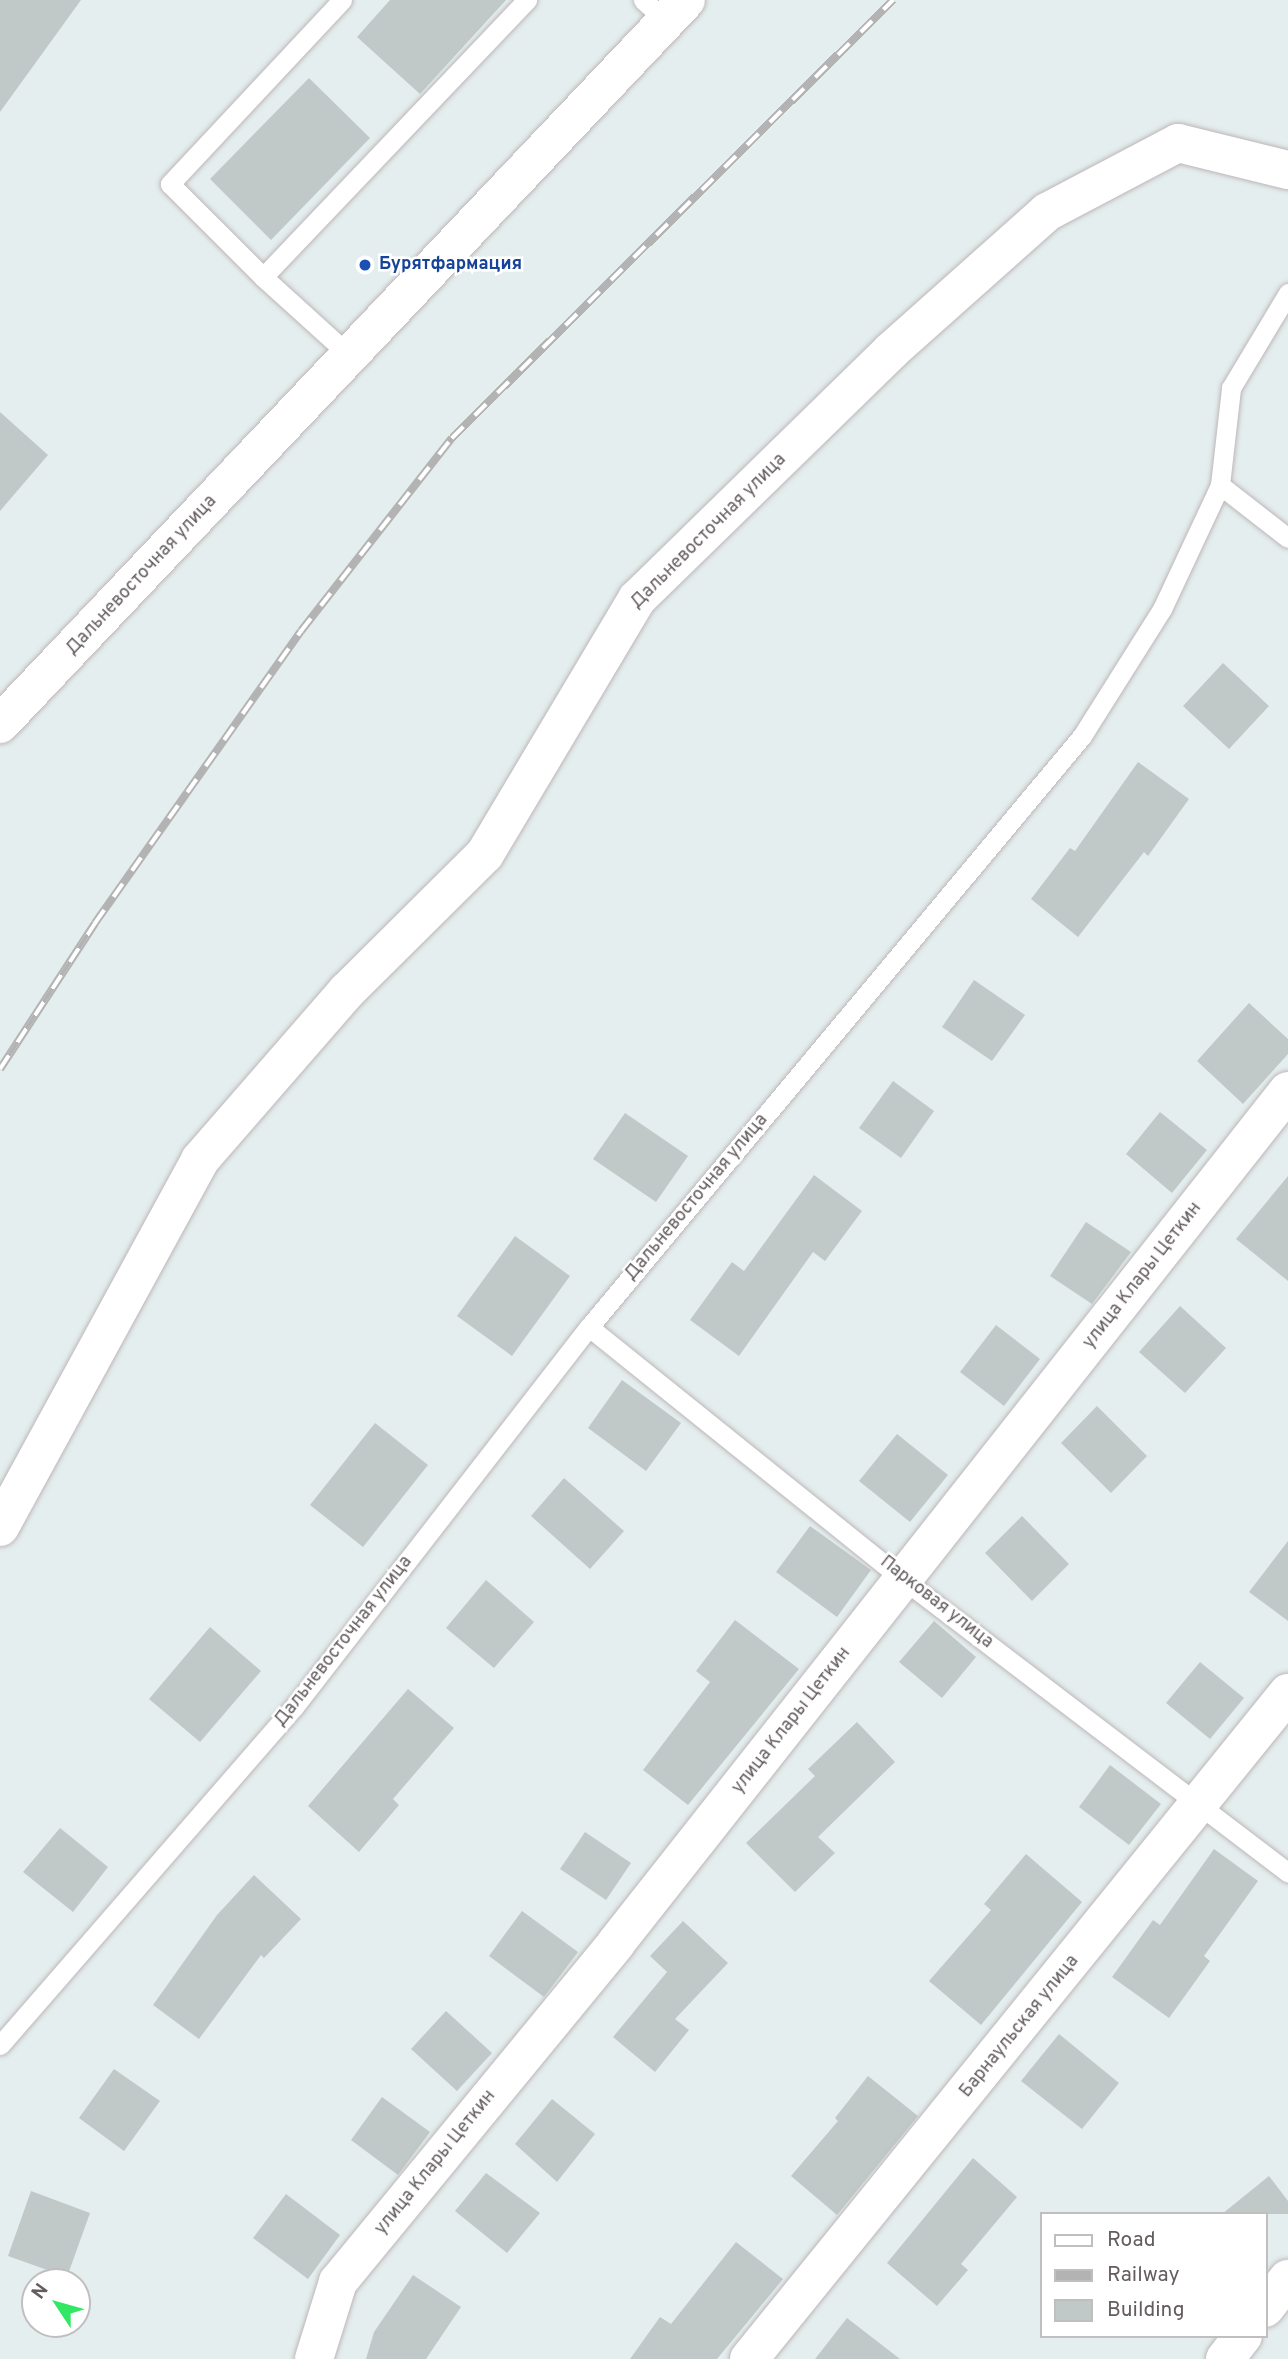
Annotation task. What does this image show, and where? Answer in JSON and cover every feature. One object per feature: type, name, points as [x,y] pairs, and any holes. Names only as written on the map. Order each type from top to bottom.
[{"type":"street","name":"Дальневосточная улица","points":[[0,724],[349,355],[665,7]]},
{"type":"street","name":"Дальневосточная улица","points":[[0,1527],[201,1160],[347,991],[485,854],[637,599],[891,351],[1047,212],[1178,143],[1288,170]]},
{"type":"street","name":"улица Клары Цеткин","points":[[314,2359],[338,2282],[616,1943],[1288,1091]]},
{"type":"street","name":"Барнаульская улица","points":[[748,2359],[1288,1693]]},
{"type":"street","points":[[1267,2305],[1288,2279]]},
{"type":"street","points":[[1225,2359],[1241,2338]]},
{"type":"lane","points":[[342,0],[170,184],[263,277],[349,355]]},
{"type":"lane","points":[[263,277],[527,0]]},
{"type":"lane","name":"Дальневосточная улица","points":[[0,2045],[294,1707],[589,1328],[1082,736],[1162,609],[1220,485],[1231,388],[1288,293]]},
{"type":"lane","points":[[1220,485],[1288,538]]},
{"type":"lane","name":"Парковая улица","points":[[589,1328],[904,1580],[1288,1873]]},
{"type":"building","points":[[0,0],[81,0],[0,112]]},
{"type":"building","points":[[390,0],[506,0],[420,94],[357,37]]},
{"type":"building","points":[[309,78],[370,138],[271,240],[210,179]]},
{"type":"building","points":[[0,412],[48,455],[0,511]]},
{"type":"building","points":[[1223,663],[1269,706],[1229,749],[1183,706]]},
{"type":"building","points":[[1138,762],[1189,799],[1148,856],[1144,852],[1078,937],[1031,899],[1070,848],[1075,851]]},
{"type":"building","points":[[974,980],[1025,1015],[992,1061],[942,1027]]},
{"type":"building","points":[[1249,1003],[1288,1039],[1288,1054],[1243,1104],[1197,1061]]},
{"type":"building","points":[[893,1081],[934,1111],[901,1158],[859,1128]]},
{"type":"building","points":[[1160,1112],[1207,1150],[1172,1193],[1126,1154]]},
{"type":"building","points":[[625,1113],[688,1156],[656,1202],[593,1159]]},
{"type":"building","points":[[814,1175],[862,1211],[825,1261],[813,1252],[739,1356],[690,1320],[732,1262],[744,1271]]},
{"type":"building","points":[[1288,1176],[1288,1281],[1236,1239]]},
{"type":"building","points":[[1086,1222],[1131,1252],[1092,1304],[1050,1276]]},
{"type":"building","points":[[515,1236],[570,1276],[512,1356],[457,1316]]},
{"type":"building","points":[[1180,1306],[1226,1348],[1185,1393],[1139,1352]]},
{"type":"building","points":[[996,1325],[1040,1359],[1004,1406],[960,1372]]},
{"type":"building","points":[[622,1380],[681,1423],[646,1471],[588,1428]]},
{"type":"building","points":[[1097,1406],[1147,1456],[1111,1493],[1061,1443]]},
{"type":"building","points":[[375,1423],[428,1465],[363,1547],[310,1505]]},
{"type":"building","points":[[897,1434],[948,1475],[910,1522],[859,1481]]},
{"type":"building","points":[[564,1478],[624,1531],[590,1569],[531,1516]]},
{"type":"building","points":[[1022,1516],[1069,1564],[1032,1601],[985,1553]]},
{"type":"building","points":[[810,1526],[871,1570],[837,1617],[776,1572]]},
{"type":"building","points":[[1288,1541],[1288,1621],[1249,1592]]},
{"type":"building","points":[[486,1580],[534,1622],[494,1668],[446,1628]]},
{"type":"building","points":[[735,1620],[799,1669],[688,1805],[643,1770],[710,1682],[696,1671]]},
{"type":"building","points":[[934,1621],[976,1657],[942,1698],[899,1662]]},
{"type":"building","points":[[210,1627],[261,1671],[200,1742],[149,1699]]},
{"type":"building","points":[[1200,1662],[1244,1698],[1210,1739],[1166,1703]]},
{"type":"building","points":[[408,1689],[454,1728],[393,1799],[399,1805],[359,1852],[308,1806]]},
{"type":"building","points":[[857,1722],[895,1762],[818,1837],[835,1853],[795,1892],[746,1843],[815,1776],[808,1769]]},
{"type":"building","points":[[1110,1765],[1161,1804],[1129,1845],[1079,1807]]},
{"type":"building","points":[[60,1828],[108,1867],[73,1912],[23,1872]]},
{"type":"building","points":[[585,1832],[631,1863],[606,1900],[560,1869]]},
{"type":"building","points":[[1214,1849],[1258,1881],[1204,1956],[1210,1961],[1169,2018],[1112,1977],[1153,1920],[1160,1925]]},
{"type":"building","points":[[1026,1854],[1082,1902],[981,2025],[929,1981],[991,1910],[984,1904]]},
{"type":"building","points":[[254,1875],[301,1919],[264,1958],[261,1955],[199,2039],[153,2005],[217,1915]]},
{"type":"building","points":[[522,1911],[578,1952],[544,1997],[489,1956]]},
{"type":"building","points":[[683,1921],[728,1963],[675,2019],[689,2030],[655,2072],[613,2037],[667,1972],[650,1956]]},
{"type":"building","points":[[446,2011],[492,2053],[457,2091],[411,2049]]},
{"type":"building","points":[[1059,2034],[1119,2083],[1082,2129],[1021,2081]]},
{"type":"building","points":[[114,2069],[160,2101],[124,2151],[79,2118]]},
{"type":"building","points":[[868,2076],[918,2116],[837,2215],[791,2176],[838,2121],[835,2118]]},
{"type":"building","points":[[382,2097],[430,2132],[398,2175],[351,2140]]},
{"type":"building","points":[[552,2099],[595,2134],[557,2182],[515,2144]]},
{"type":"building","points":[[973,2158],[1017,2197],[961,2264],[968,2270],[937,2306],[887,2263]]},
{"type":"building","points":[[486,2173],[540,2213],[507,2253],[455,2211]]},
{"type":"building","points":[[1269,2176],[1288,2201],[1288,2214],[1224,2212]]},
{"type":"building","points":[[31,2191],[90,2213],[70,2268],[42,2268],[8,2256]]},
{"type":"building","points":[[286,2194],[340,2235],[308,2279],[253,2238]]},
{"type":"building","points":[[736,2242],[783,2279],[717,2359],[630,2359],[660,2317],[671,2324]]},
{"type":"building","points":[[413,2275],[461,2307],[426,2359],[366,2359],[374,2332]]},
{"type":"building","points":[[847,2318],[900,2359],[815,2359]]},
{"type":"railway","points":[[0,1069],[95,923],[301,631],[452,438],[893,0]]},
{"type":"place","name":"Бурятфармация","points":[[365,265]]}]
